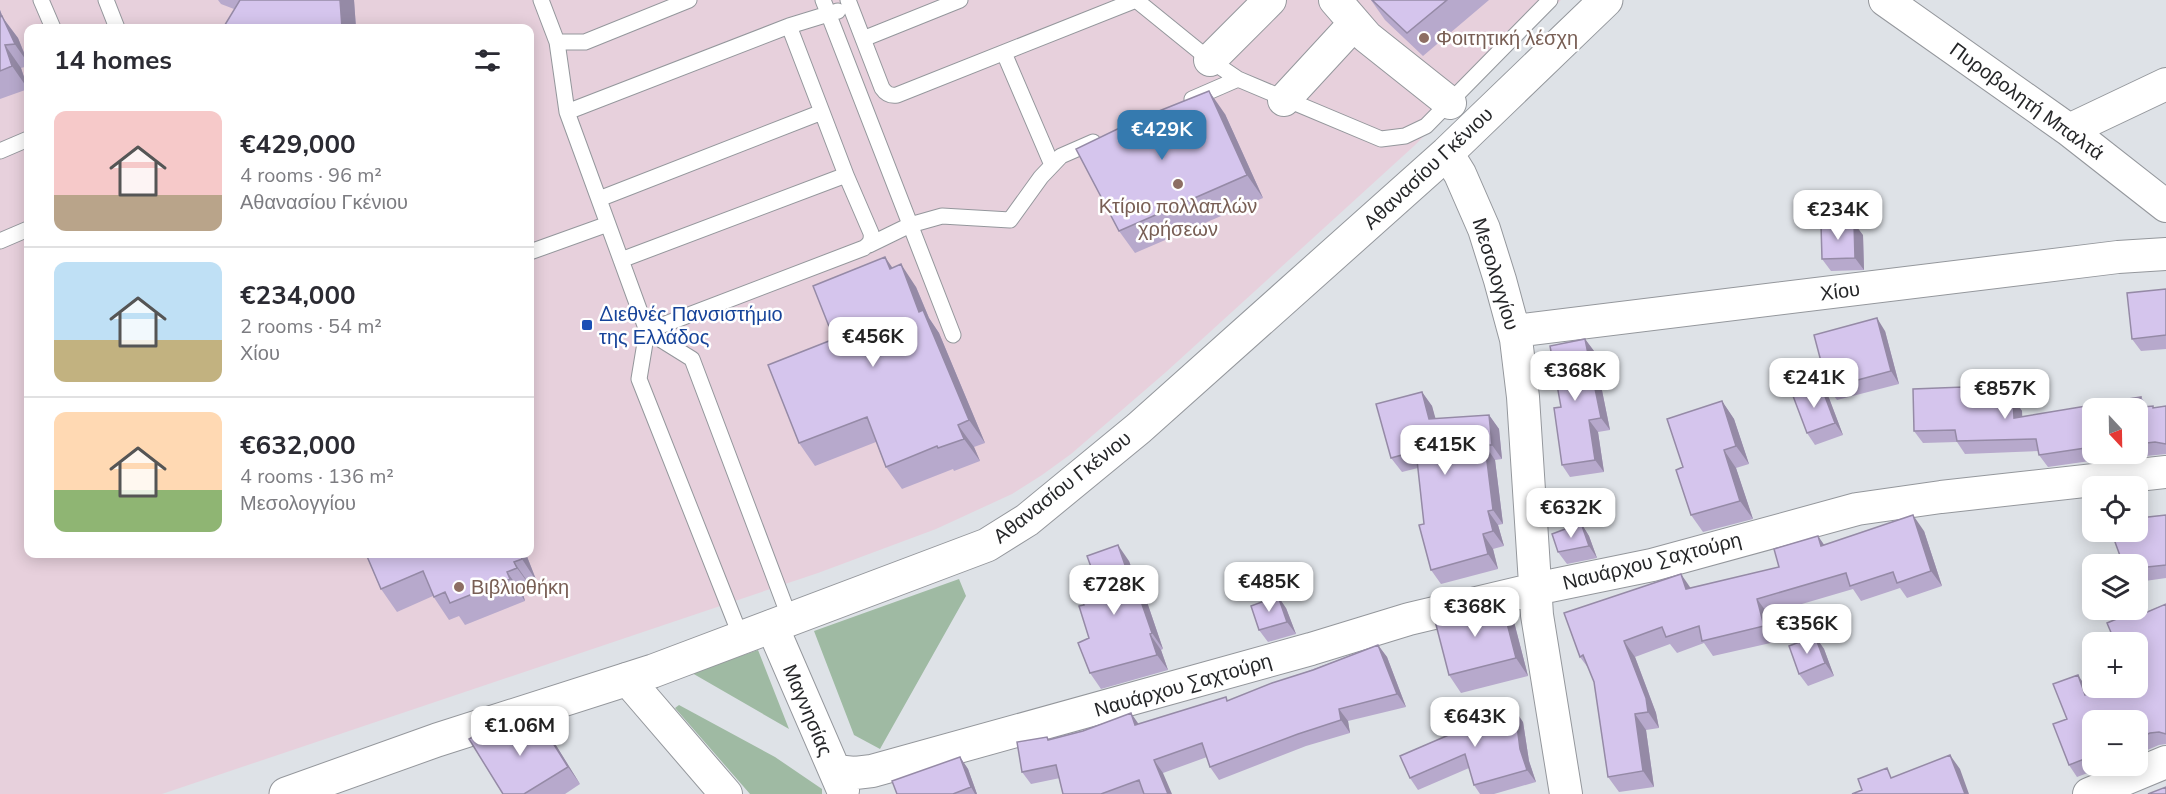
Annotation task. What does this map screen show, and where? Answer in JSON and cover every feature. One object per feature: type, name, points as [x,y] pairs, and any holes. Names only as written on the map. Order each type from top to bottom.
[{"type":"street","points":[[1210,60],[1269,0]]},
{"type":"street","name":"Αθανασίου Γκένιου","points":[[286,794],[437,740],[627,679],[987,545],[1027,520],[1139,428],[1447,153],[1606,0]]},
{"type":"street","name":"Πυροβολητή Μπαλτά","points":[[1885,0],[2068,130],[2166,206]]},
{"type":"street","points":[[1284,100],[1345,11],[1367,37],[1450,103]]},
{"type":"street","points":[[2068,130],[2166,84]]},
{"type":"street","name":"Μεσολογγίου","points":[[1447,153],[1460,174],[1484,229],[1514,331],[1523,397],[1535,589],[1544,663],[1566,794]]},
{"type":"street","name":"Χίου","points":[[1514,331],[2118,257],[2166,254]]},
{"type":"street","name":"Ναυάρχου Σαχτούρη","points":[[840,782],[855,773],[872,771],[1311,649],[1409,619],[1535,589],[1652,565],[1857,509],[1941,497],[2166,472]]},
{"type":"street","name":"Μαγνησίας","points":[[781,622],[840,782]]},
{"type":"street","points":[[627,679],[722,792]]},
{"type":"street","points":[[2089,794],[2166,762]]},
{"type":"lane","points":[[41,0],[51,24]]},
{"type":"lane","points":[[106,0],[115,24]]},
{"type":"lane","points":[[541,0],[556,42],[567,112],[647,330],[639,379],[741,637]]},
{"type":"lane","points":[[556,42],[585,42],[689,0]]},
{"type":"lane","points":[[863,39],[960,0]]},
{"type":"lane","points":[[567,112],[789,26],[825,7],[849,3],[882,88],[891,96],[1136,0],[1210,60],[1238,79],[1381,139],[1405,136],[1426,126],[1550,0]]},
{"type":"lane","points":[[825,7],[953,335]]},
{"type":"lane","points":[[789,26],[846,175],[871,233],[872,239],[869,245]]},
{"type":"lane","points":[[1004,52],[1053,165]]},
{"type":"lane","points":[[1175,106],[1238,79]]},
{"type":"lane","points":[[599,199],[822,112]]},
{"type":"lane","points":[[647,330],[869,245],[910,225],[942,216],[1010,220],[1041,177],[1061,156],[1102,138]]},
{"type":"lane","points":[[0,152],[24,141]]},
{"type":"lane","points":[[621,260],[846,175]]},
{"type":"lane","points":[[534,251],[608,225]]},
{"type":"lane","points":[[0,241],[24,231]]},
{"type":"lane","points":[[647,330],[692,359],[781,622]]},
{"type":"shaded area","points":[[0,0],[1561,0],[1414,146],[1166,372],[1071,454],[1012,494],[936,529],[818,573],[162,794],[0,794]]},
{"type":"green space","points":[[959,579],[966,596],[880,749],[854,735],[814,631]]},
{"type":"green space","points":[[758,650],[789,729],[692,673]]},
{"type":"green space","points":[[679,705],[775,757],[822,789],[822,794],[750,794],[675,708]]},
{"type":"building","points":[[240,0],[340,0],[342,24],[225,24]]},
{"type":"building","points":[[1372,0],[1447,0],[1407,33]]},
{"type":"building","points":[[2,16],[15,44],[5,45],[12,66],[0,71],[0,17]]},
{"type":"building","name":"Κτίριο πολλαπλών χρήσεων","points":[[1209,91],[1247,175],[1119,231],[1076,149],[1134,121]]},
{"type":"building","points":[[1854,223],[1855,258],[1822,259],[1821,224]]},
{"type":"building","points":[[885,257],[890,269],[901,264],[919,312],[923,310],[969,420],[958,425],[964,439],[938,448],[937,446],[886,467],[867,417],[799,443],[768,365],[834,339],[813,286]]},
{"type":"building","points":[[2166,289],[2166,335],[2132,339],[2127,293]]},
{"type":"building","points":[[1877,318],[1891,371],[1828,388],[1814,335]]},
{"type":"building","points":[[1585,339],[1601,418],[1589,420],[1595,460],[1562,465],[1554,408],[1561,407],[1550,346]]},
{"type":"building","points":[[1821,386],[1835,423],[1807,433],[1793,396]]},
{"type":"building","points":[[1964,387],[1965,400],[2013,398],[2014,418],[2082,407],[2082,449],[2039,455],[2036,439],[1957,441],[1955,430],[1914,431],[1913,389]]},
{"type":"building","points":[[1422,392],[1429,419],[1489,415],[1492,445],[1485,445],[1493,510],[1488,511],[1493,531],[1483,534],[1488,554],[1431,570],[1419,525],[1424,524],[1416,451],[1391,458],[1376,404]]},
{"type":"building","points":[[1722,401],[1736,446],[1724,450],[1740,501],[1691,515],[1676,470],[1683,467],[1667,419]]},
{"type":"building","points":[[2148,406],[2166,406],[2166,444],[2148,443]]},
{"type":"building","points":[[1913,515],[1931,571],[1897,583],[1893,572],[1850,586],[1846,573],[1757,599],[1764,626],[1702,641],[1699,626],[1666,637],[1662,627],[1624,641],[1646,698],[1648,712],[1635,714],[1643,771],[1608,777],[1594,682],[1583,655],[1580,657],[1564,613],[1681,574],[1686,589],[1779,567],[1774,549],[1818,536],[1821,546]]},
{"type":"building","points":[[2166,515],[2166,565],[2148,567],[2148,554],[2119,554],[2115,542],[2148,542],[2148,517]]},
{"type":"building","points":[[1581,523],[1589,546],[1558,552],[1552,534]]},
{"type":"building","points":[[1118,545],[1132,585],[1135,584],[1157,655],[1090,673],[1078,643],[1089,638],[1079,606],[1084,605],[1080,592],[1098,586],[1087,556]]},
{"type":"building","points":[[368,558],[522,559],[514,562],[517,568],[507,572],[510,579],[450,603],[445,592],[434,597],[423,571],[381,589]]},
{"type":"building","points":[[1278,596],[1287,622],[1259,630],[1251,606]]},
{"type":"building","points":[[1501,600],[1516,658],[1449,675],[1434,617]]},
{"type":"building","points":[[2166,604],[2166,734],[2159,732],[2148,734],[2148,710],[2082,710],[2082,760],[2069,765],[2053,724],[2067,719],[2053,684],[2078,675],[2082,686],[2082,698],[2148,698],[2148,632],[2111,632],[2107,623],[2114,620],[2148,620],[2148,612]]},
{"type":"building","points":[[1815,636],[1825,663],[1799,674],[1789,646]]},
{"type":"building","points":[[1378,645],[1397,694],[1339,709],[1341,720],[1210,767],[1202,743],[1154,760],[1168,794],[1144,794],[1139,780],[1101,794],[1063,794],[1056,765],[1022,772],[1017,742],[1047,737],[1048,740],[1083,731],[1131,713],[1135,725],[1226,697],[1227,701]]},
{"type":"building","points":[[1515,710],[1520,749],[1527,770],[1474,785],[1465,754],[1410,778],[1400,756],[1458,731],[1456,717]]},
{"type":"building","points":[[536,716],[568,767],[524,794],[503,794],[469,739],[488,728],[496,741]]},
{"type":"building","points":[[1950,755],[1965,794],[1852,794],[1862,790],[1858,779],[1887,768],[1891,778]]},
{"type":"building","points":[[960,757],[971,787],[953,794],[897,794],[892,781]]},
{"type":"building","points":[[2166,787],[2166,794],[2148,794]]},
{"type":"place","name":"Φοιτητική λέσχη","points":[[1424,38]]},
{"type":"place","name":"Κτίριο πολλαπλών χρήσεων","points":[[1178,184]]},
{"type":"place","name":"Διεθνές Πανσιστήμιο της Ελλάδος","points":[[587,325]]},
{"type":"place","name":"Βιβλιοθήκη","points":[[459,587]]}]
